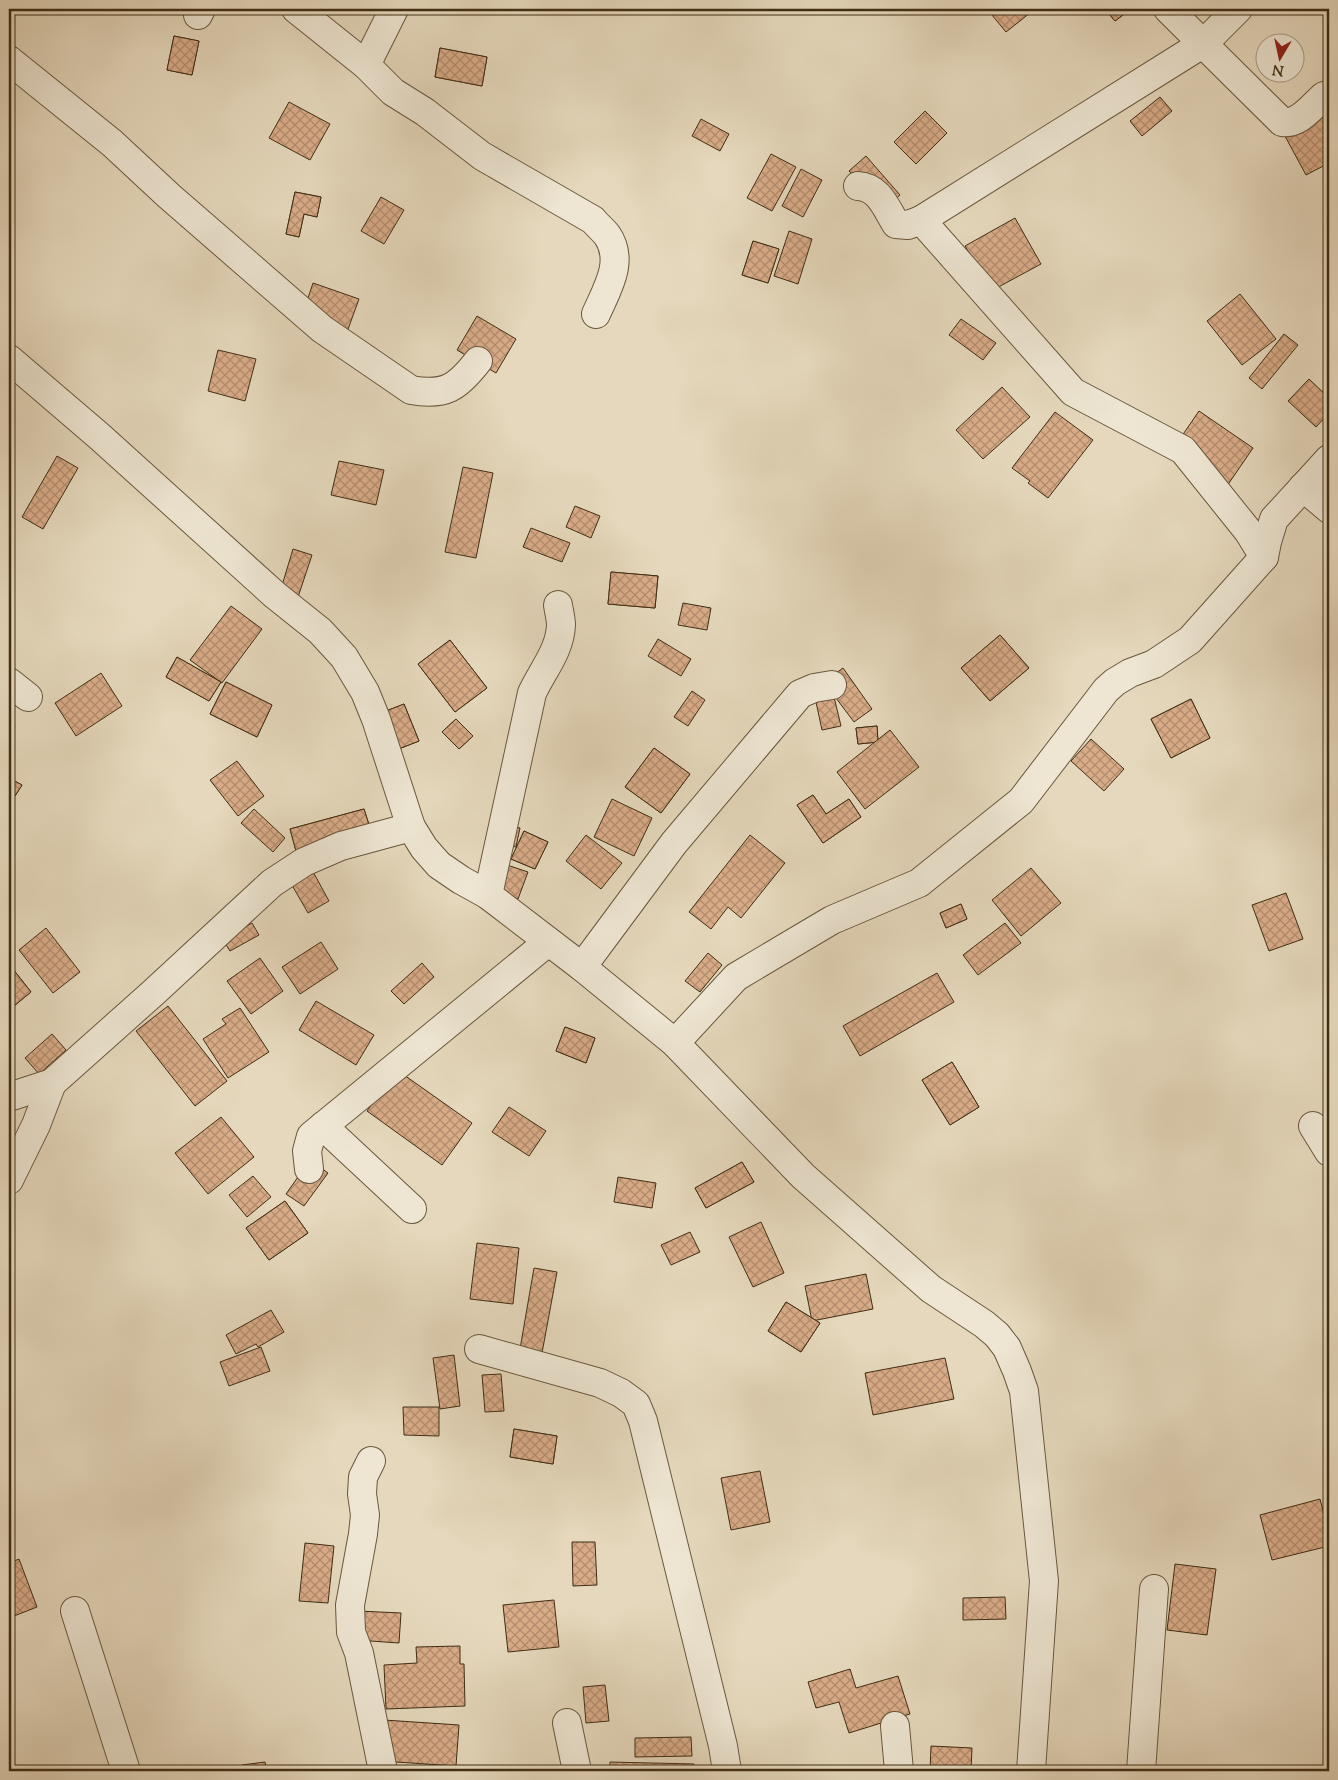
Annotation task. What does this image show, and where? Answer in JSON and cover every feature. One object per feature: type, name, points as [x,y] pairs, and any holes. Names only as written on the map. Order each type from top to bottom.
[{"type":"street","points":[[296,9],[366,65],[393,92],[425,112],[482,156],[593,220],[607,235],[614,253],[613,276],[596,314]]},
{"type":"street","points":[[366,65],[394,9]]},
{"type":"street","points":[[1168,9],[1282,122],[1289,124],[1295,122],[1324,96],[1329,96]]},
{"type":"street","points":[[858,186],[866,186],[875,191],[896,224],[908,225],[921,220],[1204,43],[1238,9]]},
{"type":"street","points":[[9,60],[112,143],[169,196],[322,329],[411,390],[440,391],[456,386],[478,361]]},
{"type":"street","points":[[921,220],[1074,392],[1183,450],[1248,531],[1264,557]]},
{"type":"street","points":[[9,359],[99,436],[275,594],[320,631],[344,657],[365,692],[376,719],[411,827],[424,848],[439,865],[488,895],[582,967],[675,1043],[803,1176],[931,1288],[984,1324],[997,1335],[1007,1348],[1018,1371],[1024,1391],[1044,1581],[1032,1771]]},
{"type":"street","points":[[1248,531],[1274,519],[1329,459]]},
{"type":"street","points":[[1304,487],[1329,509]]},
{"type":"street","points":[[675,1043],[736,977],[832,920],[919,883],[1021,801],[1106,690],[1115,682],[1154,664],[1190,640],[1264,557],[1274,519]]},
{"type":"street","points":[[488,895],[532,693],[557,646],[561,625],[558,605]]},
{"type":"street","points":[[582,967],[674,843],[800,694],[814,688],[832,685]]},
{"type":"street","points":[[9,1097],[52,1082],[154,993],[272,883],[304,862],[341,846],[411,827]]},
{"type":"street","points":[[309,1169],[308,1150],[311,1136],[548,942]]},
{"type":"street","points":[[9,1180],[36,1125],[52,1082]]},
{"type":"street","points":[[323,1126],[412,1209]]},
{"type":"street","points":[[1313,1126],[1329,1152]]},
{"type":"street","points":[[479,1349],[600,1383],[621,1393],[636,1404],[643,1420],[723,1746],[727,1771]]},
{"type":"street","points":[[371,1461],[363,1477],[362,1494],[365,1515],[350,1605],[351,1632],[359,1653],[383,1771]]},
{"type":"street","points":[[1141,1771],[1154,1590]]},
{"type":"street","points":[[75,1610],[126,1771]]},
{"type":"street","points":[[568,1723],[577,1771]]},
{"type":"street","points":[[894,1726],[900,1771]]},
{"type":"building","points":[[987,9],[1035,9],[1006,32]]},
{"type":"building","points":[[1105,9],[1131,9],[1115,21]]},
{"type":"building","points":[[1105,9],[1131,9],[1115,21]]},
{"type":"building","points":[[174,36],[199,41],[192,75],[167,70]]},
{"type":"building","points":[[174,36],[199,41],[192,75],[167,70]]},
{"type":"building","points":[[440,48],[487,57],[482,86],[435,77]]},
{"type":"building","points":[[440,48],[487,57],[482,86],[435,77]]},
{"type":"building","points":[[1160,97],[1172,111],[1142,136],[1130,121]]},
{"type":"building","points":[[289,102],[330,124],[310,160],[269,138]]},
{"type":"building","points":[[1329,107],[1329,163],[1306,175],[1279,125]]},
{"type":"building","points":[[925,111],[947,133],[916,164],[894,142]]},
{"type":"building","points":[[701,119],[729,134],[720,151],[692,136]]},
{"type":"building","points":[[771,154],[796,167],[772,211],[747,198]]},
{"type":"building","points":[[866,156],[900,195],[884,209],[849,171]]},
{"type":"building","points":[[801,169],[822,180],[803,217],[782,206]]},
{"type":"building","points":[[295,192],[321,197],[317,217],[304,214],[299,237],[286,234]]},
{"type":"building","points":[[295,192],[321,197],[317,217],[304,214],[299,237],[286,234]]},
{"type":"building","points":[[381,197],[404,210],[384,244],[361,231]]},
{"type":"building","points":[[1015,218],[1041,264],[991,291],[965,246]]},
{"type":"building","points":[[789,231],[812,239],[798,284],[774,276]]},
{"type":"building","points":[[753,241],[779,249],[768,283],[742,275]]},
{"type":"building","points":[[753,241],[779,249],[768,283],[742,275]]},
{"type":"building","points":[[313,283],[359,299],[347,332],[302,316]]},
{"type":"building","points":[[1240,294],[1276,339],[1242,365],[1207,321]]},
{"type":"building","points":[[477,316],[516,339],[496,373],[457,350]]},
{"type":"building","points":[[961,319],[996,343],[983,360],[949,335]]},
{"type":"building","points":[[1284,334],[1298,345],[1262,389],[1249,378]]},
{"type":"building","points":[[218,350],[256,359],[245,401],[208,391]]},
{"type":"building","points":[[1309,379],[1329,398],[1329,413],[1316,427],[1288,401]]},
{"type":"building","points":[[1002,387],[1030,417],[983,459],[956,430]]},
{"type":"building","points":[[1199,411],[1253,448],[1227,486],[1173,449]]},
{"type":"building","points":[[1055,412],[1093,440],[1048,498],[1028,483],[1030,481],[1012,468]]},
{"type":"building","points":[[57,456],[78,468],[43,529],[22,517]]},
{"type":"building","points":[[339,461],[384,470],[376,505],[331,495]]},
{"type":"building","points":[[463,467],[493,473],[476,558],[445,552]]},
{"type":"building","points":[[575,506],[600,516],[591,538],[566,527]]},
{"type":"building","points":[[531,528],[570,543],[562,562],[523,547]]},
{"type":"building","points":[[293,549],[312,555],[298,597],[280,592]]},
{"type":"building","points":[[611,572],[658,576],[655,608],[608,604]]},
{"type":"building","points":[[611,572],[658,576],[655,608],[608,604]]},
{"type":"building","points":[[683,603],[711,608],[707,630],[678,625]]},
{"type":"building","points":[[231,606],[262,629],[222,683],[190,660]]},
{"type":"building","points":[[1000,635],[1029,668],[990,701],[961,668]]},
{"type":"building","points":[[1000,635],[1029,668],[990,701],[961,668]]},
{"type":"building","points":[[658,639],[691,659],[681,676],[648,656]]},
{"type":"building","points":[[450,640],[487,688],[455,712],[418,664]]},
{"type":"building","points":[[450,640],[487,688],[455,712],[418,664]]},
{"type":"building","points":[[177,657],[221,682],[209,701],[166,677]]},
{"type":"building","points":[[177,657],[221,682],[209,701],[166,677]]},
{"type":"building","points":[[843,668],[872,709],[854,722],[824,682]]},
{"type":"building","points":[[101,673],[122,706],[76,736],[55,703]]},
{"type":"building","points":[[226,682],[272,705],[257,737],[210,714]]},
{"type":"building","points":[[226,682],[272,705],[257,737],[210,714]]},
{"type":"building","points":[[692,691],[705,700],[688,726],[674,717]]},
{"type":"building","points":[[834,697],[841,726],[822,730],[816,702]]},
{"type":"building","points":[[1191,699],[1210,738],[1171,758],[1151,719]]},
{"type":"building","points":[[1191,699],[1210,738],[1171,758],[1151,719]]},
{"type":"building","points":[[404,704],[419,741],[391,752],[376,715]]},
{"type":"building","points":[[404,704],[419,741],[391,752],[376,715]]},
{"type":"building","points":[[456,719],[473,736],[459,749],[442,732]]},
{"type":"building","points":[[456,719],[473,736],[459,749],[442,732]]},
{"type":"building","points":[[9,723],[15,727],[9,737]]},
{"type":"building","points":[[877,726],[878,742],[858,744],[856,728]]},
{"type":"building","points":[[877,726],[878,742],[858,744],[856,728]]},
{"type":"building","points":[[890,730],[919,767],[865,809],[837,772]]},
{"type":"building","points":[[1091,739],[1124,769],[1104,791],[1071,761]]},
{"type":"building","points":[[654,748],[690,774],[661,813],[625,787]]},
{"type":"building","points":[[654,748],[690,774],[661,813],[625,787]]},
{"type":"building","points":[[237,761],[264,796],[238,816],[210,780]]},
{"type":"building","points":[[9,778],[22,785],[15,796],[9,792]]},
{"type":"building","points":[[9,778],[22,785],[15,796],[9,792]]},
{"type":"building","points":[[813,795],[826,814],[849,799],[861,817],[823,843],[797,805]]},
{"type":"building","points":[[813,795],[826,814],[849,799],[861,817],[823,843],[797,805]]},
{"type":"building","points":[[612,799],[652,818],[634,856],[594,837]]},
{"type":"building","points":[[254,809],[285,838],[273,852],[241,823]]},
{"type":"building","points":[[364,809],[371,831],[296,851],[290,829]]},
{"type":"building","points":[[364,809],[371,831],[296,851],[290,829]]},
{"type":"building","points":[[505,825],[520,828],[516,847],[501,844]]},
{"type":"building","points":[[524,831],[548,842],[535,869],[511,859]]},
{"type":"building","points":[[524,831],[548,842],[535,869],[511,859]]},
{"type":"building","points":[[586,835],[622,863],[601,889],[566,861]]},
{"type":"building","points":[[750,835],[785,863],[741,918],[728,907],[711,929],[689,912]]},
{"type":"building","points":[[501,863],[528,872],[518,899],[492,890]]},
{"type":"building","points":[[311,868],[329,901],[308,913],[289,880]]},
{"type":"building","points":[[1031,868],[1061,903],[1021,936],[992,900]]},
{"type":"building","points":[[1286,893],[1303,939],[1269,951],[1252,905]]},
{"type":"building","points":[[961,904],[967,919],[946,928],[940,913]]},
{"type":"building","points":[[961,904],[967,919],[946,928],[940,913]]},
{"type":"building","points":[[252,923],[259,935],[230,951],[223,940]]},
{"type":"building","points":[[1005,923],[1021,943],[978,975],[963,955]]},
{"type":"building","points":[[46,928],[80,972],[53,993],[19,950]]},
{"type":"building","points":[[321,942],[338,969],[300,994],[282,967]]},
{"type":"building","points":[[708,953],[722,965],[700,992],[685,981]]},
{"type":"building","points":[[260,958],[283,991],[251,1014],[227,981]]},
{"type":"building","points":[[422,963],[434,977],[404,1004],[391,991]]},
{"type":"building","points":[[9,964],[31,992],[9,1010]]},
{"type":"building","points":[[9,964],[31,992],[9,1010]]},
{"type":"building","points":[[937,973],[954,1002],[860,1056],[843,1026]]},
{"type":"building","points":[[316,1001],[374,1035],[356,1065],[299,1030]]},
{"type":"building","points":[[168,1006],[227,1081],[195,1106],[136,1031]]},
{"type":"building","points":[[240,1008],[269,1052],[228,1078],[203,1039],[226,1024],[222,1019]]},
{"type":"building","points":[[565,1027],[595,1038],[586,1063],[556,1051]]},
{"type":"building","points":[[565,1027],[595,1038],[586,1063],[556,1051]]},
{"type":"building","points":[[52,1034],[66,1050],[39,1074],[25,1058]]},
{"type":"building","points":[[952,1062],[979,1107],[950,1125],[922,1080]]},
{"type":"building","points":[[952,1062],[979,1107],[950,1125],[922,1080]]},
{"type":"building","points":[[397,1070],[472,1123],[442,1165],[367,1111]]},
{"type":"building","points":[[509,1107],[546,1131],[529,1156],[492,1132]]},
{"type":"building","points":[[221,1117],[254,1157],[208,1194],[175,1153]]},
{"type":"building","points":[[310,1160],[328,1173],[304,1206],[286,1194]]},
{"type":"building","points":[[742,1162],[754,1182],[706,1208],[695,1188]]},
{"type":"building","points":[[742,1162],[754,1182],[706,1208],[695,1188]]},
{"type":"building","points":[[253,1176],[271,1197],[247,1217],[229,1195]]},
{"type":"building","points":[[618,1177],[656,1183],[652,1208],[614,1202]]},
{"type":"building","points":[[285,1201],[308,1233],[269,1260],[246,1228]]},
{"type":"building","points":[[285,1201],[308,1233],[269,1260],[246,1228]]},
{"type":"building","points":[[761,1222],[784,1273],[753,1287],[729,1237]]},
{"type":"building","points":[[690,1232],[700,1252],[671,1265],[661,1245]]},
{"type":"building","points":[[477,1243],[519,1248],[513,1304],[470,1299]]},
{"type":"building","points":[[534,1268],[557,1272],[542,1353],[520,1349]]},
{"type":"building","points":[[866,1274],[873,1309],[812,1321],[805,1286]]},
{"type":"building","points":[[786,1302],[820,1323],[801,1352],[768,1331]]},
{"type":"building","points":[[786,1302],[820,1323],[801,1352],[768,1331]]},
{"type":"building","points":[[271,1310],[284,1332],[258,1347],[256,1344],[236,1354],[226,1335]]},
{"type":"building","points":[[261,1347],[270,1371],[229,1386],[220,1362]]},
{"type":"building","points":[[454,1355],[460,1406],[440,1409],[433,1358]]},
{"type":"building","points":[[945,1358],[954,1399],[873,1415],[865,1373]]},
{"type":"building","points":[[501,1374],[504,1411],[485,1412],[482,1375]]},
{"type":"building","points":[[403,1407],[439,1407],[439,1436],[404,1435]]},
{"type":"building","points":[[514,1429],[557,1436],[553,1464],[510,1457]]},
{"type":"building","points":[[514,1429],[557,1436],[553,1464],[510,1457]]},
{"type":"building","points":[[760,1471],[770,1522],[731,1530],[721,1478]]},
{"type":"building","points":[[1320,1499],[1329,1534],[1329,1546],[1272,1560],[1260,1515]]},
{"type":"building","points":[[572,1542],[595,1542],[597,1585],[573,1586]]},
{"type":"building","points":[[305,1543],[334,1546],[328,1603],[299,1601]]},
{"type":"building","points":[[19,1559],[37,1607],[9,1618],[9,1563]]},
{"type":"building","points":[[1175,1564],[1216,1569],[1207,1635],[1167,1630]]},
{"type":"building","points":[[1005,1597],[1006,1619],[963,1620],[963,1598]]},
{"type":"building","points":[[554,1600],[559,1647],[508,1652],[503,1605]]},
{"type":"building","points":[[358,1611],[401,1613],[399,1643],[356,1640]]},
{"type":"building","points":[[460,1646],[460,1664],[464,1664],[465,1706],[386,1709],[384,1665],[417,1663],[416,1647]]},
{"type":"building","points":[[850,1669],[856,1688],[898,1676],[910,1714],[849,1733],[839,1702],[816,1708],[808,1682]]},
{"type":"building","points":[[605,1685],[609,1721],[586,1723],[583,1687]]},
{"type":"building","points":[[1329,1716],[1329,1751],[1327,1751]]},
{"type":"building","points":[[384,1720],[459,1725],[456,1766],[381,1761]]},
{"type":"building","points":[[691,1737],[692,1756],[635,1757],[635,1738]]},
{"type":"building","points":[[931,1746],[972,1748],[971,1771],[930,1771]]},
{"type":"building","points":[[265,1762],[267,1771],[243,1771],[242,1765]]},
{"type":"building","points":[[610,1762],[694,1764],[694,1771],[610,1771]]}]
